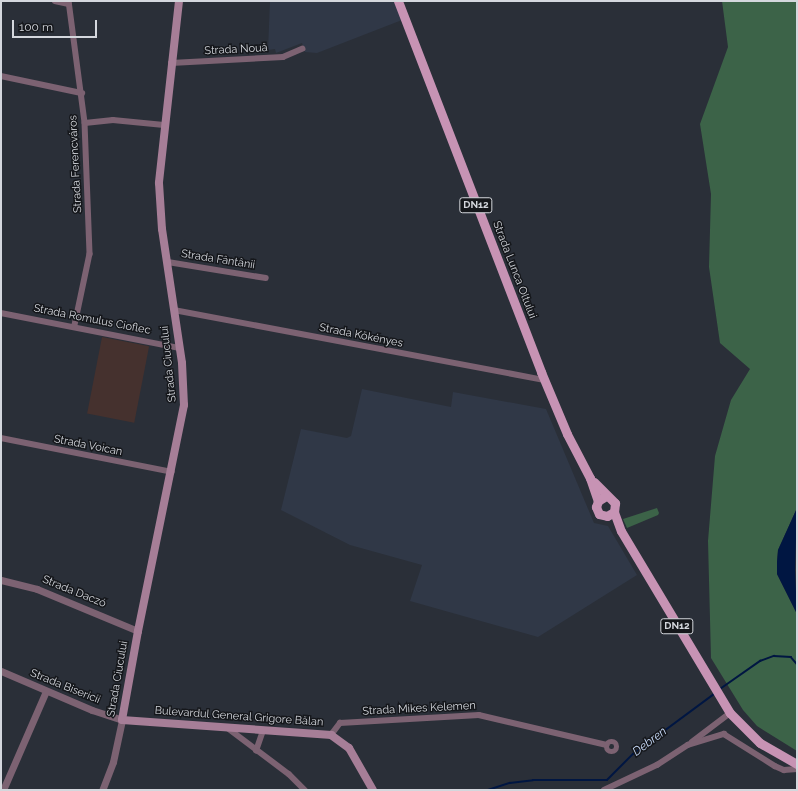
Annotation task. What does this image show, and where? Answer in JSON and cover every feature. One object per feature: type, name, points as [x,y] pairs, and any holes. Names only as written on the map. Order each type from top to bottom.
[{"type":"main road","name":"Strada Ciucului","points":[[122,720],[138,631],[172,472],[184,404],[180,348],[158,183],[170,63],[180,1]]},
{"type":"main road","name":"Strada Lunca Oltului","points":[[398,1],[544,380],[590,478],[602,499]]},
{"type":"main road","points":[[602,499],[614,500],[616,506],[611,514],[597,511],[602,499]]},
{"type":"main road","name":"DN12","points":[[611,514],[728,710],[760,743],[797,764]]},
{"type":"main road","name":"Bulevardul General Grigore Bălan","points":[[122,720],[229,729],[331,735],[349,748],[373,790]]},
{"type":"street","points":[[55,1],[69,3]]},
{"type":"street","name":"Strada Ferencváros","points":[[69,3],[82,93],[90,254],[75,326]]},
{"type":"street","name":"Strada Nouă","points":[[170,63],[283,57],[302,49]]},
{"type":"street","points":[[1,76],[82,93]]},
{"type":"street","points":[[84,123],[113,120],[164,125]]},
{"type":"street","name":"Strada Fântânii","points":[[168,262],[266,278]]},
{"type":"street","name":"Strada Kökényes","points":[[174,310],[544,380]]},
{"type":"street","name":"Strada Romulus Cioflec","points":[[1,313],[75,326],[180,348]]},
{"type":"street","name":"Strada Voican","points":[[1,438],[172,472]]},
{"type":"street","name":"Strada Daczó","points":[[1,580],[37,589],[138,631]]},
{"type":"street","name":"Strada Bisericii","points":[[1,671],[46,691],[122,720]]},
{"type":"street","points":[[3,790],[46,691]]},
{"type":"street","points":[[605,790],[657,765],[688,745],[728,710]]},
{"type":"street","name":"Strada Mikes Kelemen","points":[[331,735],[340,723],[480,715],[607,745]]},
{"type":"street","name":"Strada Ciucului","points":[[102,790],[113,762],[122,720]]},
{"type":"street","points":[[229,729],[256,751],[289,774],[305,790]]},
{"type":"street","points":[[256,751],[263,731]]},
{"type":"street","points":[[688,745],[724,734],[775,766],[784,770],[797,769]]},
{"type":"shaded area","points":[[270,1],[394,1],[402,20],[317,53],[305,52],[302,43],[276,53],[275,49],[268,50]]},
{"type":"shaded area","points":[[102,337],[149,346],[134,423],[87,414]]},
{"type":"shaded area","points":[[362,389],[451,407],[453,392],[546,409],[594,523],[608,526],[637,575],[538,637],[410,601],[422,565],[350,545],[281,510],[301,429],[347,438],[351,436]]},
{"type":"green space","points":[[722,1],[797,1],[797,508],[778,550],[777,574],[797,614],[797,751],[757,726],[743,710],[711,658],[708,541],[715,456],[731,400],[750,369],[720,343],[709,267],[711,194],[700,124],[728,47]]},
{"type":"green space","points":[[657,508],[659,513],[658,515],[627,528],[623,519]]},
{"type":"water","points":[[797,508],[795,570],[797,614],[777,574],[777,562],[778,550]]},
{"type":"waterway","name":"Debren","points":[[720,689],[760,661],[774,656],[791,657],[797,664]]},
{"type":"waterway","name":"Debren","points":[[488,790],[510,783],[533,780],[607,780],[633,754],[714,694]]}]
